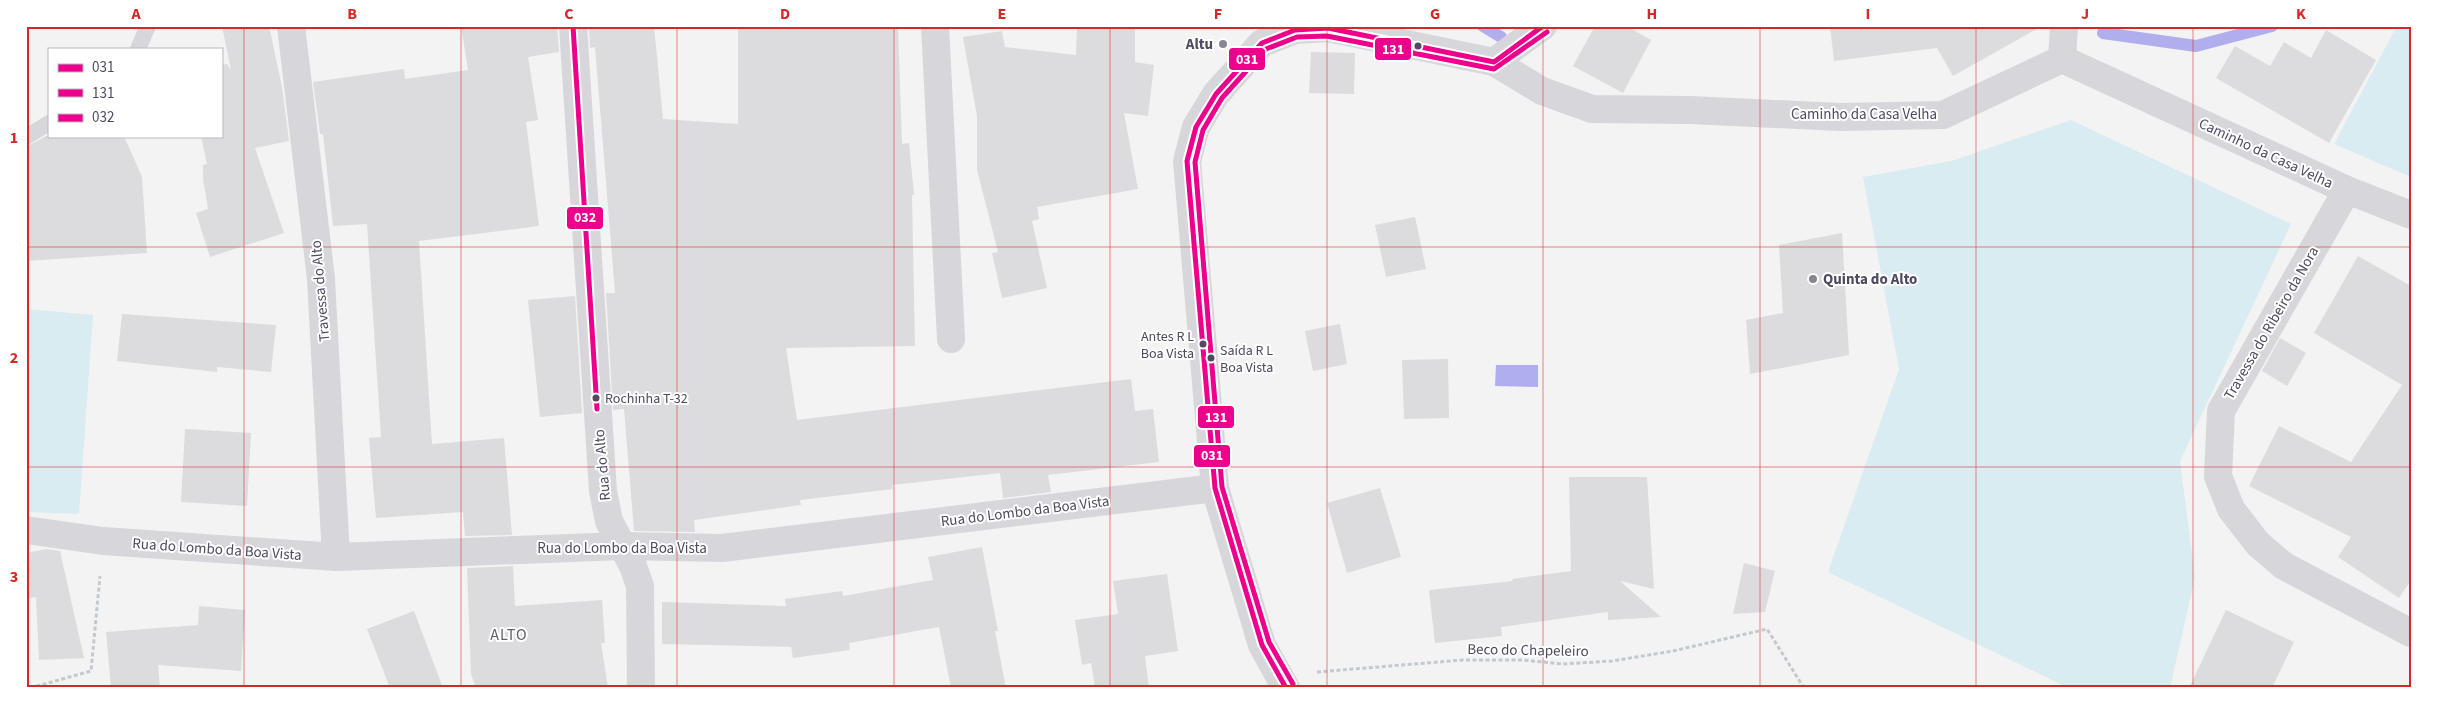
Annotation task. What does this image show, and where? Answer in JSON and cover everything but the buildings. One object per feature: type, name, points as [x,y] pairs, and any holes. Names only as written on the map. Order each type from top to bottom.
[{"type":"street","name":"Travessa do Alto","points":[[291,26],[320,279],[336,557]]},
{"type":"street","name":"Rua do Alto","points":[[574,26],[602,491],[608,521],[633,566],[640,586],[642,688]]},
{"type":"street","points":[[934,26],[951,339]]},
{"type":"street","points":[[1494,62],[1543,26]]},
{"type":"street","points":[[2062,60],[2064,26]]},
{"type":"street","name":"Caminho da Casa Velha","points":[[1254,34],[1328,28],[1494,62],[1542,91],[1592,109],[1690,110],[1840,117],[1943,115],[2062,60],[2347,190],[2411,215]]},
{"type":"street","points":[[1254,34],[1196,127],[1187,161],[1215,488],[1262,645],[1281,680]]},
{"type":"street","name":"Travessa do Ribeiro da Nora","points":[[2347,190],[2222,411],[2218,476],[2231,509],[2258,544],[2284,566],[2411,634]]},
{"type":"street","name":"Rua do Lombo da Boa Vista","points":[[26,530],[102,541],[336,557],[622,546],[722,548],[1215,488]]},
{"type":"lane","points":[[138,48],[148,26]]},
{"type":"lane","points":[[26,137],[48,124]]},
{"type":"path","points":[[30,688],[92,671],[102,541]]},
{"type":"path","name":"Beco do Chapeleiro","points":[[1281,680],[1332,672],[1463,660],[1523,660],[1562,664],[1612,661],[1673,651],[1767,629],[1804,688]]},
{"type":"shaded area","points":[[2397,26],[2411,26],[2411,177],[2334,144]]},
{"type":"shaded area","points":[[2071,120],[2291,224],[2180,461],[2195,577],[2170,688],[2069,688],[1828,572],[1899,369],[1863,177],[1951,161]]},
{"type":"shaded area","points":[[26,309],[93,315],[79,514],[26,512]]},
{"type":"water","points":[[1496,365],[1538,365],[1538,387],[1495,386]]},
{"type":"waterway","points":[[1483,26],[1501,37]]},
{"type":"waterway","points":[[2103,33],[2196,46],[2272,26]]},
{"type":"transit line","name":"032","points":[[573,26],[597,409]]},
{"type":"transit line","name":"031","points":[[1286,688],[1262,645],[1215,488],[1187,161],[1196,127],[1216,94],[1262,43],[1295,30],[1328,28],[1494,62],[1543,26]]},
{"type":"transit line","name":"131","points":[[1293,684],[1269,642],[1222,487],[1195,162],[1203,130],[1222,98],[1266,49],[1297,37],[1327,36],[1494,69],[1547,32]]},
{"type":"place","name":"Altu","points":[[1223,44]]},
{"type":"place","name":"Quinta do Alto","points":[[1813,279]]},
{"type":"place","name":"Antes R L Boa Vista","points":[[1203,344]]},
{"type":"place","name":"Saída R L Boa Vista","points":[[1211,358]]},
{"type":"place","name":"Rochinha T-32","points":[[596,398]]},
{"type":"district","name":"ALTO","points":[[509,634]]}]
